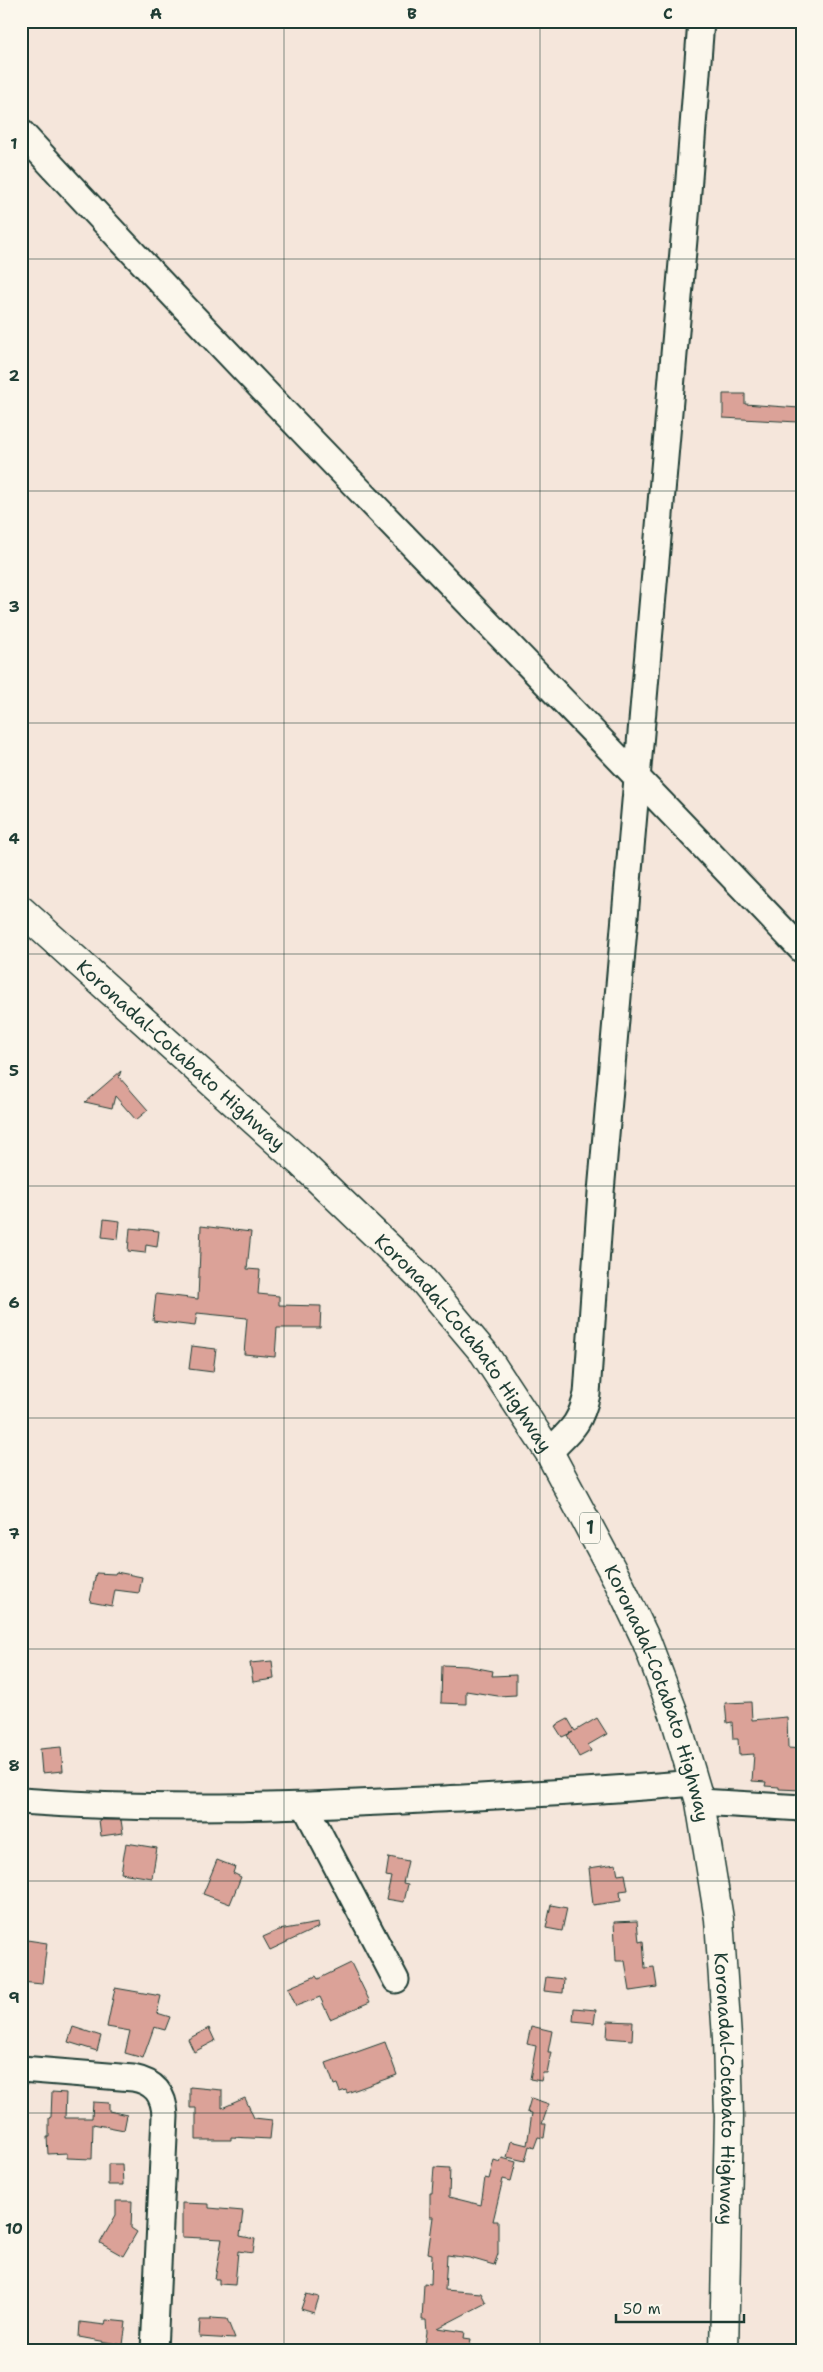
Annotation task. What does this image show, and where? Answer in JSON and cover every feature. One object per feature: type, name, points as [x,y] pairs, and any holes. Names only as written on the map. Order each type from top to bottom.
[{"type":"highway","name":"Koronadal-Cotabato Highway","points":[[21,910],[300,1162],[421,1278],[484,1354],[549,1452],[618,1581],[646,1640],[674,1714],[697,1792],[719,1919],[727,2038],[729,2118],[724,2351]]},
{"type":"street","points":[[549,1452],[577,1425],[587,1394],[602,1182],[687,205],[701,21]]},
{"type":"street","points":[[21,132],[316,447],[802,950]]},
{"type":"street","points":[[21,1801],[154,1808],[305,1806],[584,1792],[697,1792],[802,1808]]},
{"type":"street","points":[[305,1806],[396,1980]]},
{"type":"street","points":[[21,2069],[145,2080],[160,2094],[164,2104],[165,2116],[154,2351]]},
{"type":"building","points":[[723,394],[745,394],[745,404],[799,408],[798,422],[723,418]]},
{"type":"building","points":[[121,1071],[119,1077],[148,1110],[136,1120],[115,1096],[112,1108],[85,1102]]},
{"type":"building","points":[[104,1219],[120,1221],[118,1239],[102,1237]]},
{"type":"building","points":[[201,1226],[251,1232],[247,1269],[260,1270],[258,1294],[279,1296],[279,1305],[321,1306],[320,1328],[277,1328],[275,1357],[244,1354],[247,1318],[197,1313],[195,1326],[153,1321],[156,1294],[198,1299]]},
{"type":"building","points":[[130,1228],[159,1231],[157,1247],[146,1245],[145,1253],[128,1251]]},
{"type":"building","points":[[192,1346],[216,1349],[213,1372],[189,1369]]},
{"type":"building","points":[[116,1572],[142,1577],[139,1593],[115,1590],[112,1606],[90,1602],[96,1573],[115,1574]]},
{"type":"building","points":[[272,1661],[274,1679],[253,1682],[250,1663]]},
{"type":"building","points":[[442,1665],[467,1666],[493,1671],[492,1676],[516,1675],[516,1695],[498,1696],[466,1691],[466,1704],[441,1703]]},
{"type":"building","points":[[751,1702],[752,1720],[787,1717],[788,1748],[802,1749],[801,1790],[779,1789],[779,1787],[765,1786],[766,1782],[752,1781],[754,1754],[739,1755],[738,1739],[733,1739],[732,1722],[727,1723],[725,1703]]},
{"type":"building","points":[[597,1718],[607,1734],[588,1745],[591,1751],[579,1757],[567,1735],[573,1732],[562,1737],[555,1726],[568,1719],[575,1731]]},
{"type":"building","points":[[61,1747],[63,1771],[42,1773],[40,1749]]},
{"type":"building","points":[[99,1820],[121,1820],[123,1833],[101,1836]]},
{"type":"building","points":[[126,1843],[157,1848],[152,1878],[121,1873]]},
{"type":"building","points":[[389,1857],[408,1861],[403,1883],[408,1884],[404,1902],[386,1899],[391,1877],[386,1876]]},
{"type":"building","points":[[217,1860],[235,1867],[233,1873],[241,1877],[230,1904],[203,1894]]},
{"type":"building","points":[[616,1864],[618,1875],[625,1874],[628,1890],[620,1891],[621,1901],[593,1905],[589,1868]]},
{"type":"building","points":[[551,1905],[567,1908],[562,1931],[546,1928]]},
{"type":"building","points":[[637,1921],[639,1942],[643,1941],[645,1968],[654,1967],[657,1987],[630,1991],[625,1961],[616,1961],[614,1922]]},
{"type":"building","points":[[318,1923],[319,1927],[270,1950],[263,1937],[279,1930]]},
{"type":"building","points":[[27,1940],[47,1943],[42,1984],[21,1982],[22,1963],[24,1963]]},
{"type":"building","points":[[351,1963],[370,2002],[330,2019],[320,1997],[296,2006],[288,1988],[316,1976],[318,1979]]},
{"type":"building","points":[[546,1977],[564,1979],[563,1993],[544,1991]]},
{"type":"building","points":[[115,1988],[161,1996],[157,2013],[170,2017],[165,2030],[154,2027],[143,2058],[125,2053],[130,2031],[107,2027]]},
{"type":"building","points":[[574,2008],[596,2010],[594,2023],[573,2021]]},
{"type":"building","points":[[608,2021],[633,2022],[632,2040],[607,2038]]},
{"type":"building","points":[[531,2026],[552,2031],[547,2073],[543,2073],[541,2081],[530,2079],[536,2046],[527,2044]]},
{"type":"building","points":[[73,2027],[101,2036],[97,2051],[68,2042]]},
{"type":"building","points":[[209,2028],[215,2041],[194,2052],[188,2039]]},
{"type":"building","points":[[385,2042],[397,2075],[347,2093],[346,2090],[340,2092],[337,2084],[334,2085],[326,2063]]},
{"type":"building","points":[[190,2087],[222,2090],[222,2108],[245,2098],[254,2118],[272,2120],[270,2139],[231,2137],[231,2140],[196,2140],[196,2108],[190,2108]]},
{"type":"building","points":[[52,2092],[66,2093],[65,2118],[92,2118],[93,2102],[109,2103],[109,2111],[127,2115],[124,2130],[93,2124],[92,2159],[67,2158],[67,2153],[48,2154],[47,2137],[49,2137]]},
{"type":"building","points":[[531,2098],[549,2104],[542,2124],[546,2124],[544,2138],[538,2137],[534,2148],[529,2146],[525,2161],[507,2157],[511,2141],[527,2145],[532,2113],[527,2112]]},
{"type":"building","points":[[502,2158],[516,2162],[511,2181],[503,2179],[493,2221],[498,2221],[498,2254],[494,2265],[470,2258],[447,2255],[445,2290],[481,2293],[486,2303],[438,2328],[465,2332],[464,2338],[471,2339],[469,2351],[424,2351],[427,2332],[426,2320],[422,2320],[424,2283],[431,2284],[432,2254],[428,2253],[433,2217],[430,2217],[430,2193],[432,2193],[434,2167],[450,2168],[449,2197],[481,2205],[485,2178],[489,2179],[494,2160],[500,2162]]},
{"type":"building","points":[[108,2164],[122,2164],[123,2185],[108,2185]]},
{"type":"building","points":[[116,2201],[132,2201],[131,2228],[137,2232],[123,2256],[100,2243],[116,2215]]},
{"type":"building","points":[[182,2203],[209,2204],[209,2208],[243,2211],[240,2236],[255,2239],[253,2253],[238,2251],[235,2285],[219,2284],[219,2279],[215,2279],[222,2239],[182,2237]]},
{"type":"building","points":[[306,2294],[319,2297],[314,2313],[301,2309]]},
{"type":"building","points":[[211,2318],[227,2319],[235,2339],[199,2337],[200,2320],[211,2320]]},
{"type":"building","points":[[106,2320],[126,2322],[123,2345],[79,2337],[80,2322],[105,2325]]}]
